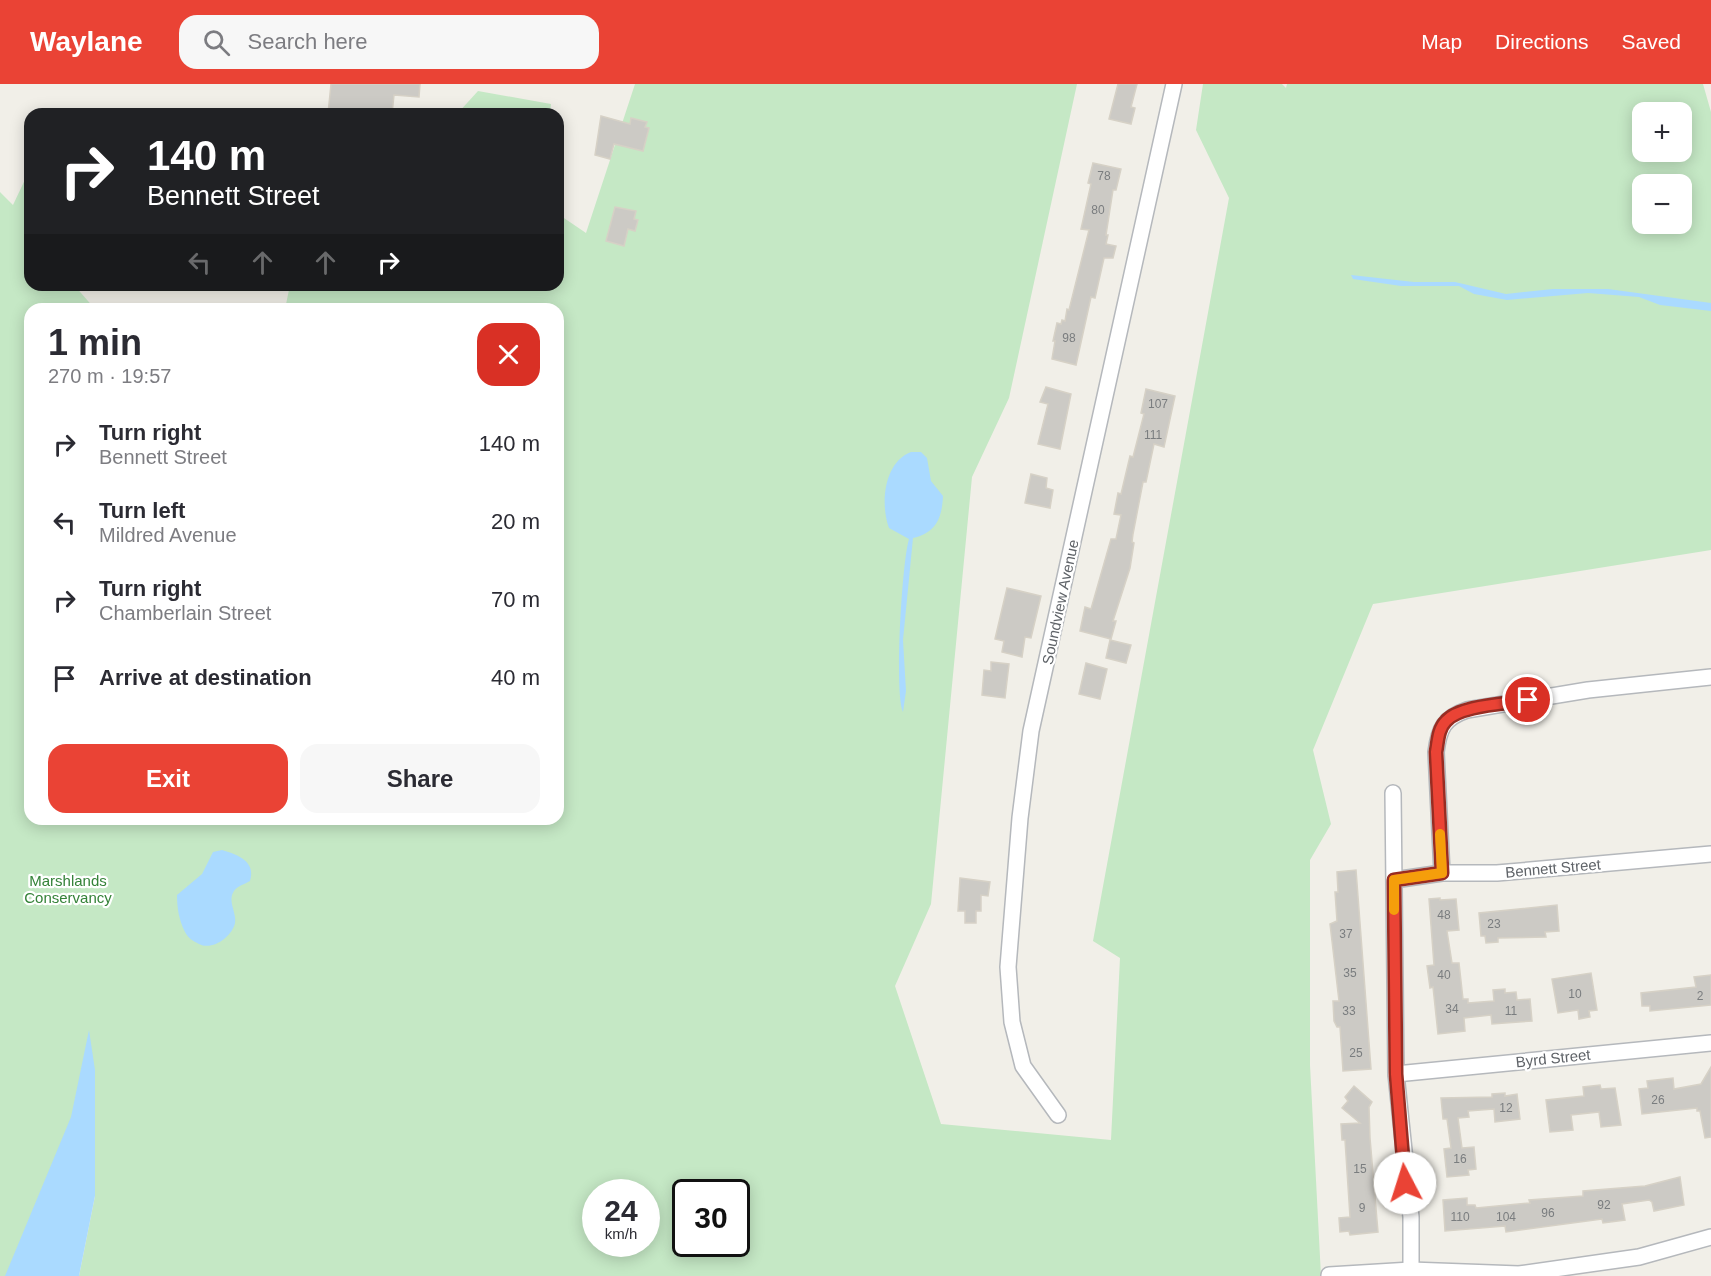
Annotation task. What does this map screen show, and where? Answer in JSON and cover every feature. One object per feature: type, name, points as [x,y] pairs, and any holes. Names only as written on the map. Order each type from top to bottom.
[{"type":"street","name":"Soundview Avenue","points":[[1058,1115],[1023,1066],[1012,1022],[1008,967],[1020,818],[1031,731],[1174,84]]},
{"type":"street","points":[[1442,873],[1436,752],[1439,733],[1445,721],[1467,710],[1588,690],[1711,676]]},
{"type":"street","points":[[1394,793],[1396,1074],[1411,1217],[1411,1270]]},
{"type":"street","name":"Bennett Street","points":[[1394,880],[1442,873],[1497,873],[1711,854]]},
{"type":"street","name":"Byrd Street","points":[[1396,1074],[1711,1043]]},
{"type":"street","points":[[1329,1275],[1411,1270],[1540,1274],[1611,1269],[1639,1257],[1711,1237]]},
{"type":"green space","name":"Marshlands Conservancy","points":[[635,84],[1077,84],[1009,398],[972,477],[931,904],[895,986],[941,1124],[1111,1140],[1120,958],[1093,941],[1229,198],[1196,130],[1203,84],[1282,84],[1286,88],[1287,84],[1703,84],[1711,112],[1711,550],[1373,604],[1313,750],[1331,824],[1310,860],[1310,1065],[1321,1276],[79,1276],[95,1196],[95,1113],[62,1276],[0,1276],[0,192],[13,205],[24,182],[24,291],[79,291],[90,303],[24,303],[24,825],[564,825],[564,303],[286,303],[289,291],[564,291],[564,218],[586,233]]},
{"type":"green space","points":[[478,91],[551,104],[551,108],[462,108]]},
{"type":"water","points":[[1351,275],[1414,282],[1455,282],[1506,294],[1553,289],[1608,289],[1711,303],[1711,311],[1660,305],[1639,297],[1588,293],[1507,300],[1474,294],[1459,286],[1401,286],[1353,279]]},
{"type":"water","points":[[911,452],[921,452],[927,458],[931,481],[943,496],[941,511],[936,523],[921,536],[913,538],[903,640],[906,691],[903,712],[900,700],[899,655],[904,573],[909,539],[889,528],[885,496],[886,485],[895,465]]},
{"type":"water","points":[[222,850],[245,860],[251,869],[250,881],[237,888],[232,895],[235,923],[230,933],[215,944],[204,946],[185,932],[177,905],[177,895],[202,874],[213,852]]},
{"type":"water","points":[[89,1030],[95,1070],[95,1196],[79,1276],[5,1276],[71,1117]]},
{"type":"building","points":[[331,84],[420,84],[419,97],[394,95],[393,108],[329,108]]},
{"type":"building","points":[[1118,84],[1137,84],[1131,107],[1135,108],[1131,124],[1109,119]]},
{"type":"building","points":[[601,116],[630,124],[631,118],[647,122],[645,127],[649,128],[643,151],[614,144],[610,159],[595,155]]},
{"type":"building","points":[[1093,163],[1121,169],[1116,190],[1113,190],[1106,235],[1108,235],[1106,244],[1116,246],[1113,258],[1104,258],[1095,298],[1091,297],[1076,365],[1052,359],[1055,341],[1053,341],[1057,323],[1061,324],[1062,320],[1065,321],[1067,309],[1069,310],[1089,230],[1081,229]]},
{"type":"building","points":[[615,207],[636,211],[634,219],[638,220],[635,231],[628,229],[624,246],[606,241]]},
{"type":"building","points":[[1046,387],[1071,394],[1060,449],[1038,444],[1048,404],[1040,402]]},
{"type":"building","points":[[1146,389],[1175,396],[1164,447],[1154,444],[1146,482],[1143,482],[1133,534],[1130,568],[1113,621],[1116,621],[1111,639],[1080,631],[1085,607],[1091,609],[1111,539],[1116,539],[1121,515],[1114,514],[1118,493],[1121,494],[1130,456],[1133,457],[1144,414],[1141,413]]},
{"type":"building","points":[[1031,474],[1047,478],[1046,488],[1053,490],[1050,508],[1025,503]]},
{"type":"building","points":[[1007,588],[1041,596],[1031,638],[1025,637],[1022,657],[1002,652],[1004,641],[995,639]]},
{"type":"building","points":[[1110,640],[1131,645],[1126,663],[1106,658]]},
{"type":"building","points":[[991,662],[1009,664],[1005,698],[982,695],[984,670],[991,671]]},
{"type":"building","points":[[1086,663],[1107,669],[1100,699],[1079,694]]},
{"type":"building","points":[[1356,870],[1371,1069],[1343,1071],[1340,1027],[1337,1027],[1334,1021],[1333,1001],[1339,1001],[1330,924],[1337,921],[1335,892],[1338,892],[1337,872]]},
{"type":"building","points":[[960,878],[990,882],[988,896],[981,895],[981,911],[976,911],[976,923],[965,923],[965,911],[958,911]]},
{"type":"building","points":[[1440,898],[1440,900],[1456,899],[1459,930],[1447,931],[1452,963],[1459,963],[1463,999],[1468,999],[1468,1003],[1494,1001],[1493,990],[1505,989],[1505,993],[1516,992],[1517,1000],[1530,999],[1532,1021],[1492,1024],[1491,1015],[1464,1018],[1465,1031],[1438,1034],[1433,987],[1430,988],[1427,966],[1434,965],[1429,899]]},
{"type":"building","points":[[1557,905],[1559,931],[1545,932],[1546,937],[1498,938],[1498,942],[1486,943],[1485,936],[1481,936],[1479,913]]},
{"type":"building","points":[[1591,973],[1597,1010],[1589,1011],[1590,1017],[1579,1019],[1578,1010],[1558,1013],[1552,979]]},
{"type":"building","points":[[1711,975],[1711,1005],[1650,1011],[1650,1006],[1642,1006],[1641,993],[1696,987],[1694,977]]},
{"type":"building","points":[[1711,1067],[1711,1137],[1705,1138],[1700,1111],[1697,1111],[1697,1108],[1642,1114],[1639,1089],[1648,1088],[1647,1081],[1673,1078],[1674,1089],[1701,1084]]},
{"type":"building","points":[[1600,1085],[1601,1089],[1615,1088],[1621,1125],[1601,1127],[1599,1112],[1571,1115],[1573,1130],[1550,1132],[1546,1100],[1584,1096],[1583,1087]]},
{"type":"building","points":[[1354,1086],[1372,1102],[1369,1107],[1370,1138],[1378,1232],[1350,1235],[1349,1231],[1340,1232],[1339,1218],[1350,1217],[1345,1140],[1342,1140],[1341,1124],[1360,1123],[1342,1108],[1348,1101],[1345,1097]]},
{"type":"building","points":[[1505,1093],[1505,1096],[1517,1094],[1520,1119],[1495,1122],[1494,1109],[1468,1111],[1469,1117],[1458,1118],[1462,1148],[1474,1147],[1476,1169],[1468,1170],[1469,1175],[1447,1177],[1444,1149],[1451,1148],[1447,1119],[1443,1119],[1441,1098],[1492,1097],[1492,1094]]},
{"type":"building","points":[[1680,1177],[1684,1205],[1654,1211],[1652,1202],[1649,1200],[1622,1204],[1625,1220],[1603,1223],[1602,1219],[1506,1232],[1505,1226],[1445,1231],[1443,1200],[1467,1198],[1467,1205],[1475,1205],[1476,1208],[1530,1203],[1529,1200],[1583,1196],[1583,1191],[1645,1186]]},
{"type":"slow traffic","points":[[1394,910],[1394,880],[1442,873],[1440,834]]},
{"type":"route","points":[[1405,1183],[1396,1074],[1394,880],[1442,873],[1436,752],[1439,733],[1445,721],[1467,710],[1528,700]]}]
